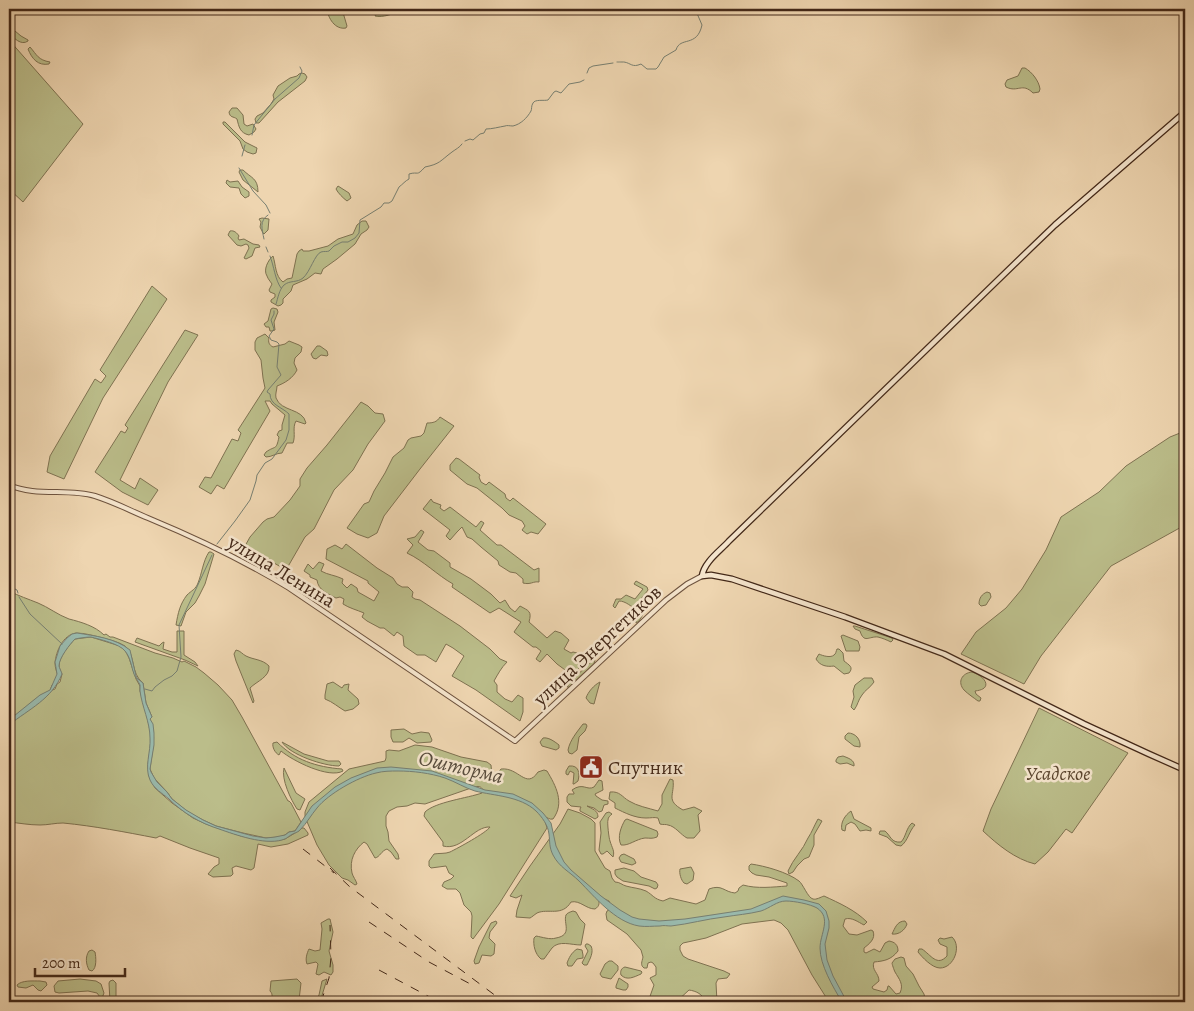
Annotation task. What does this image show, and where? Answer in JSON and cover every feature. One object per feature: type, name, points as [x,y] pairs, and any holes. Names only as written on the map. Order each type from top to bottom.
[{"type":"main road","points":[[1185,112],[1030,249],[711,559],[704,568],[702,576],[726,577],[845,617],[944,654],[1084,724],[1185,770]]},
{"type":"street","name":"улица Ленина","points":[[9,484],[27,490],[79,493],[94,496],[158,522],[222,552],[289,588],[515,741]]},
{"type":"street","name":"улица Энергетиков","points":[[515,741],[670,596],[702,576]]},
{"type":"green space","points":[[327,9],[342,9],[346,28],[339,27],[333,23]]},
{"type":"green space","points":[[385,9],[401,9],[388,15],[375,16]]},
{"type":"green space","points":[[9,26],[28,41],[23,43],[15,39],[9,33]]},
{"type":"green space","points":[[9,40],[83,124],[23,202],[9,189]]},
{"type":"green space","points":[[30,47],[40,58],[50,62],[49,64],[42,64],[36,61],[28,49]]},
{"type":"green space","points":[[1022,68],[1028,70],[1035,77],[1040,89],[1039,92],[1033,93],[1026,88],[1010,89],[1006,87],[1007,80],[1018,76]]},
{"type":"green space","points":[[302,73],[307,77],[305,81],[278,102],[259,123],[256,123],[255,119],[257,116],[263,113],[274,99],[273,95],[278,86]]},
{"type":"green space","points":[[232,108],[237,108],[243,115],[244,124],[247,126],[253,124],[256,129],[254,132],[249,135],[242,131],[237,119],[229,114]]},
{"type":"green space","points":[[223,122],[245,142],[257,148],[256,153],[253,154],[243,149],[240,141]]},
{"type":"green space","points":[[243,170],[254,179],[258,192],[243,180],[239,172]]},
{"type":"green space","points":[[227,180],[230,182],[238,181],[249,192],[249,196],[245,198],[239,188],[230,187],[226,183]]},
{"type":"green space","points":[[338,186],[349,193],[351,198],[347,201],[339,194],[336,189]]},
{"type":"green space","points":[[259,219],[269,219],[268,230],[264,234],[260,227],[261,222]]},
{"type":"green space","points":[[362,221],[366,221],[369,227],[361,234],[355,244],[323,269],[321,274],[315,273],[293,285],[281,305],[278,306],[271,302],[275,294],[269,290],[272,284],[267,277],[266,268],[273,256],[277,274],[283,282],[292,278],[299,251],[302,249],[303,251],[309,251],[328,246],[338,239],[353,234],[357,225]]},
{"type":"green space","points":[[230,231],[234,231],[239,236],[239,240],[244,239],[260,247],[255,248],[252,256],[244,258],[249,248],[248,245],[237,245],[228,235]]},
{"type":"green space","points":[[152,286],[167,299],[103,398],[64,479],[47,472],[50,456],[95,379],[101,383],[106,376],[100,370]]},
{"type":"green space","points":[[271,309],[277,309],[278,312],[274,322],[275,330],[270,331],[269,327],[266,327],[264,324],[268,321]]},
{"type":"green space","points":[[185,330],[198,335],[168,382],[120,480],[135,489],[140,478],[158,490],[148,505],[122,492],[95,472],[121,431],[125,433],[128,428],[125,425]]},
{"type":"green space","points":[[265,334],[273,347],[289,341],[302,347],[301,352],[295,358],[294,363],[297,370],[288,380],[277,386],[276,398],[282,406],[301,415],[306,423],[296,421],[293,443],[287,443],[282,453],[266,457],[264,455],[266,452],[277,444],[279,437],[277,435],[282,430],[285,415],[270,401],[265,401],[270,411],[224,489],[217,485],[211,494],[199,487],[205,477],[211,478],[232,439],[238,441],[241,433],[238,430],[265,388],[261,360],[255,350],[255,342],[257,338]]},
{"type":"green space","points":[[317,346],[327,351],[328,355],[321,355],[316,359],[313,358],[311,354]]},
{"type":"green space","points":[[361,402],[375,413],[383,414],[385,421],[368,444],[353,470],[334,490],[314,529],[305,537],[286,570],[245,546],[263,522],[274,517],[290,500],[300,486],[300,479],[307,468]]},
{"type":"green space","points":[[440,417],[454,426],[384,516],[377,533],[368,538],[347,528],[364,504],[369,502],[393,457],[404,448],[408,440],[421,436],[424,433],[427,423],[435,422]]},
{"type":"green space","points":[[1185,431],[1185,525],[1111,566],[1041,656],[1024,684],[961,654],[976,632],[1006,608],[1022,589],[1046,550],[1061,517],[1099,492],[1126,466],[1170,437]]},
{"type":"green space","points":[[456,458],[480,475],[481,482],[486,485],[489,482],[505,494],[506,498],[510,501],[513,498],[546,524],[538,534],[531,532],[527,534],[522,530],[525,526],[522,521],[509,515],[477,488],[467,484],[450,470],[450,465]]},
{"type":"green space","points":[[431,499],[433,502],[441,505],[440,508],[444,511],[450,507],[476,527],[481,521],[484,523],[480,530],[497,545],[501,545],[534,570],[539,568],[539,582],[523,583],[523,579],[516,573],[510,572],[499,565],[498,561],[467,537],[462,527],[450,540],[446,536],[450,530],[423,509]]},
{"type":"green space","points":[[421,530],[424,532],[418,542],[428,550],[434,551],[450,563],[450,567],[471,579],[500,603],[505,600],[515,612],[520,606],[528,610],[530,613],[529,622],[547,638],[555,631],[561,633],[569,640],[564,649],[571,653],[577,653],[583,664],[572,675],[547,654],[540,662],[536,659],[541,651],[514,632],[521,622],[499,608],[490,613],[452,587],[453,584],[407,553],[413,545],[407,539],[415,537]]},
{"type":"green space","points":[[346,544],[393,578],[397,584],[402,587],[408,587],[413,592],[412,597],[420,600],[460,626],[500,659],[507,662],[494,681],[497,685],[497,692],[505,699],[512,702],[518,695],[523,698],[523,712],[520,721],[476,690],[452,676],[464,656],[453,648],[446,644],[436,662],[425,655],[417,655],[404,646],[403,636],[397,632],[394,636],[384,628],[380,628],[367,621],[362,617],[364,613],[343,604],[344,599],[336,598],[324,591],[319,586],[317,580],[310,577],[304,571],[308,564],[313,569],[319,562],[324,564],[321,571],[343,579],[342,583],[347,588],[351,584],[357,588],[358,592],[374,601],[379,592],[368,581],[326,559],[327,549],[335,545],[342,549]]},
{"type":"green space","points":[[209,552],[214,554],[205,584],[195,603],[186,612],[181,626],[176,625],[181,605],[187,595],[197,585]]},
{"type":"green space","points":[[636,581],[647,587],[648,590],[637,604],[644,613],[636,623],[639,615],[638,610],[622,601],[619,601],[615,608],[613,606],[616,599],[621,599],[626,595],[635,599],[643,589],[634,584]]},
{"type":"green space","points":[[9,591],[65,617],[92,627],[104,635],[106,634],[182,662],[184,661],[204,673],[232,700],[301,822],[295,831],[280,837],[266,838],[216,826],[188,812],[172,799],[154,778],[150,769],[153,744],[153,731],[150,719],[152,717],[146,703],[143,683],[136,674],[131,654],[120,643],[83,634],[71,634],[64,640],[57,654],[55,663],[59,678],[52,685],[50,691],[55,689],[60,682],[62,674],[59,669],[59,662],[75,639],[91,637],[120,646],[129,658],[140,686],[146,711],[151,736],[148,764],[149,776],[155,788],[172,803],[193,818],[241,836],[279,840],[285,839],[302,828],[304,828],[308,835],[288,844],[271,847],[258,844],[254,868],[251,870],[236,866],[232,868],[233,874],[231,876],[213,877],[208,874],[219,864],[219,858],[160,836],[156,838],[98,827],[63,823],[40,825],[9,822]]},
{"type":"green space","points":[[987,592],[990,593],[991,597],[986,605],[981,606],[979,604],[980,598]]},
{"type":"green space","points":[[853,626],[892,638],[893,640],[891,642],[878,637],[865,638]]},
{"type":"green space","points":[[177,631],[184,631],[184,655],[198,666],[135,642],[137,638],[159,646],[164,642],[163,649],[177,652]]},
{"type":"green space","points":[[843,635],[858,641],[859,651],[846,651],[841,636]]},
{"type":"green space","points":[[837,649],[843,653],[844,661],[850,666],[849,673],[844,674],[834,666],[822,665],[816,659],[819,654],[833,656]]},
{"type":"green space","points":[[236,650],[269,666],[265,676],[250,688],[253,703],[236,661],[234,654]]},
{"type":"green space","points":[[595,660],[594,664],[570,687],[567,687],[572,680]]},
{"type":"green space","points":[[972,672],[981,676],[986,682],[984,688],[975,691],[981,698],[980,701],[966,691],[961,684],[963,676]]},
{"type":"green space","points":[[864,678],[872,678],[874,682],[863,693],[854,710],[851,707],[854,697],[853,691],[855,685]]},
{"type":"green space","points":[[333,682],[342,688],[344,685],[349,684],[348,690],[358,699],[359,704],[353,709],[345,711],[325,699],[327,684]]},
{"type":"green space","points":[[600,682],[594,704],[590,703],[586,698],[593,687]]},
{"type":"green space","name":"Усадское","points":[[1039,708],[1128,753],[1072,833],[1066,829],[1048,852],[1035,864],[1007,851],[983,831],[991,809]]},
{"type":"green space","points":[[583,724],[587,726],[579,737],[577,750],[572,754],[569,753],[570,743]]},
{"type":"green space","points":[[404,729],[412,734],[429,733],[432,740],[431,742],[417,743],[409,738],[403,742],[393,742],[391,730]]},
{"type":"green space","points":[[848,733],[857,737],[860,741],[860,747],[854,746],[845,739]]},
{"type":"green space","points":[[543,738],[553,741],[559,745],[559,748],[556,750],[542,746],[540,742]]},
{"type":"green space","points":[[277,742],[299,758],[315,764],[342,769],[343,771],[329,773],[320,771],[302,764],[281,751],[279,755],[273,746],[273,743]]},
{"type":"green space","points":[[282,742],[304,754],[328,761],[339,761],[341,764],[333,766],[316,762],[292,751]]},
{"type":"green space","points":[[415,745],[432,747],[461,757],[487,762],[491,765],[492,776],[494,777],[501,769],[513,771],[530,779],[538,772],[547,771],[558,795],[557,813],[553,819],[544,817],[547,828],[499,904],[473,939],[471,937],[471,912],[464,905],[460,893],[456,889],[447,889],[442,886],[444,882],[454,876],[449,873],[446,866],[431,868],[429,861],[434,854],[450,852],[490,827],[479,830],[456,845],[450,847],[443,846],[443,842],[424,816],[425,812],[436,806],[482,793],[483,790],[481,788],[478,786],[474,787],[425,804],[415,803],[389,811],[386,816],[386,826],[389,841],[398,854],[399,859],[396,859],[387,849],[375,858],[364,842],[355,851],[352,859],[352,873],[357,884],[355,885],[342,878],[329,865],[317,845],[305,817],[309,802],[349,769],[385,761],[386,751],[399,751]]},
{"type":"green space","points":[[838,757],[849,758],[854,766],[836,762]]},
{"type":"green space","points":[[569,766],[577,768],[579,772],[578,781],[574,784],[574,773],[570,771],[568,775],[566,774]]},
{"type":"green space","points":[[284,768],[296,793],[305,799],[300,810],[297,809],[287,789],[283,773]]},
{"type":"green space","points":[[670,779],[673,780],[672,800],[677,806],[683,810],[694,807],[702,811],[698,815],[700,831],[694,838],[687,838],[671,826],[660,824],[658,818],[638,817],[623,812],[615,808],[615,803],[609,799],[610,792],[616,792],[629,801],[658,811],[662,804],[662,795]]},
{"type":"green space","points":[[599,780],[602,781],[603,790],[595,794],[602,800],[608,801],[608,804],[604,805],[602,811],[599,812],[587,806],[597,813],[598,817],[595,819],[580,811],[581,807],[571,806],[567,802],[567,797],[569,794],[574,794],[572,790],[576,788],[594,787]]},
{"type":"green space","points":[[568,809],[580,813],[595,823],[595,851],[605,868],[610,871],[615,882],[641,889],[663,901],[670,898],[696,904],[705,900],[709,889],[717,887],[735,893],[743,885],[759,887],[787,886],[787,883],[752,873],[749,870],[751,864],[776,870],[794,878],[801,883],[811,898],[816,899],[824,896],[852,910],[867,922],[864,925],[855,920],[845,919],[843,926],[849,934],[857,935],[873,931],[873,939],[864,948],[864,952],[866,953],[874,949],[880,952],[885,943],[889,941],[897,945],[898,951],[893,956],[874,962],[873,965],[879,981],[872,987],[873,989],[884,992],[889,986],[896,994],[900,993],[901,984],[892,963],[895,959],[901,957],[904,958],[906,966],[913,974],[924,994],[924,1002],[829,1002],[788,930],[781,923],[774,920],[742,924],[706,938],[683,943],[680,946],[683,956],[688,959],[730,974],[727,978],[718,979],[716,983],[717,1002],[705,1002],[699,993],[689,990],[676,1002],[648,1002],[654,985],[650,978],[656,975],[656,967],[651,962],[648,963],[647,968],[644,968],[641,950],[627,934],[607,920],[607,911],[613,910],[609,901],[598,896],[599,904],[595,909],[577,902],[571,902],[567,907],[559,911],[541,912],[530,918],[516,917],[522,895],[516,898],[510,896],[560,824]]},
{"type":"green space","points":[[851,811],[854,819],[871,828],[871,831],[860,831],[851,822],[846,825],[845,831],[842,830],[844,819]]},
{"type":"green space","points":[[606,813],[612,814],[608,818],[608,824],[613,857],[607,851],[601,854],[599,850],[600,822]]},
{"type":"green space","points":[[627,819],[657,831],[657,837],[645,838],[621,845],[619,839],[620,832]]},
{"type":"green space","points":[[818,819],[822,821],[814,835],[814,845],[809,857],[804,859],[789,874],[790,867]]},
{"type":"green space","points":[[912,823],[915,825],[901,846],[896,845],[887,837],[879,834],[880,831],[885,831],[893,840],[901,842]]},
{"type":"green space","points":[[624,854],[634,859],[636,863],[632,865],[621,862],[619,858]]},
{"type":"green space","points":[[691,867],[694,873],[693,880],[687,884],[684,883],[680,869]]},
{"type":"green space","points":[[624,868],[656,882],[657,888],[623,881],[617,877],[615,870]]},
{"type":"green space","points":[[573,911],[576,912],[585,924],[581,945],[558,944],[552,948],[544,959],[541,959],[535,949],[534,938],[536,936],[554,939],[564,934],[566,932],[566,915]]},
{"type":"green space","points":[[330,919],[333,932],[329,951],[333,972],[331,975],[324,972],[319,975],[316,974],[318,964],[316,962],[307,964],[306,956],[309,949],[320,950],[321,923]]},
{"type":"green space","points":[[496,921],[497,923],[490,932],[489,938],[495,944],[494,954],[491,956],[482,955],[479,963],[475,964],[474,961],[479,947],[491,923]]},
{"type":"green space","points":[[905,921],[907,924],[903,930],[897,934],[892,934],[898,924]]},
{"type":"green space","points":[[952,937],[956,946],[955,956],[953,961],[945,967],[937,968],[918,952],[919,949],[922,949],[934,959],[943,959],[947,956],[947,947],[940,944],[938,940],[940,938]]},
{"type":"green space","points":[[586,944],[591,946],[592,953],[587,965],[584,965],[582,963],[588,951],[585,946]]},
{"type":"green space","points":[[577,949],[582,950],[583,958],[577,959],[572,966],[568,966],[569,957]]},
{"type":"green space","points":[[89,951],[95,952],[96,959],[95,967],[92,971],[89,970],[86,961]]},
{"type":"green space","points":[[609,961],[618,966],[618,970],[611,979],[602,977],[600,974],[605,964]]},
{"type":"green space","points":[[625,967],[642,972],[633,977],[626,978],[621,975],[622,969]]},
{"type":"green space","points":[[619,978],[628,984],[626,990],[616,988]]},
{"type":"green space","points":[[80,979],[96,981],[101,984],[104,993],[102,998],[97,993],[88,991],[55,992],[54,986],[58,981]]},
{"type":"green space","points":[[297,979],[301,983],[299,1000],[307,1002],[271,1002],[271,981]]},
{"type":"green space","points":[[327,979],[320,1002],[315,1002],[319,995],[322,981]]},
{"type":"green space","points":[[113,980],[116,983],[116,1002],[110,1002],[109,983]]},
{"type":"green space","points":[[46,982],[47,985],[41,991],[33,985],[26,988],[18,987],[17,985],[19,983]]},
{"type":"green space","points":[[176,997],[196,998],[199,999],[199,1002],[176,1002],[174,1000]]},
{"type":"shaded area","points":[[77,633],[111,640],[130,650],[136,676],[143,683],[146,703],[152,717],[150,719],[153,724],[154,745],[151,772],[172,799],[203,820],[216,826],[253,836],[266,838],[285,835],[295,831],[312,806],[335,787],[351,778],[377,768],[391,767],[432,771],[485,790],[513,794],[532,803],[551,823],[556,846],[564,862],[571,870],[601,896],[632,917],[659,921],[685,919],[751,909],[783,896],[819,904],[826,911],[829,921],[825,944],[827,960],[847,1002],[842,1002],[822,962],[820,943],[825,921],[824,916],[817,908],[802,903],[786,901],[756,912],[678,925],[639,926],[630,924],[606,908],[558,863],[551,849],[546,824],[530,806],[515,799],[475,791],[439,776],[393,771],[379,772],[361,778],[328,797],[298,832],[282,840],[250,839],[205,824],[180,809],[156,788],[150,780],[148,765],[150,732],[141,697],[140,685],[134,673],[128,656],[119,646],[91,637],[75,639],[61,659],[59,666],[62,674],[58,683],[39,703],[9,725],[9,720],[40,695],[50,690],[57,674],[55,662],[60,646],[72,634]]},
{"type":"waterway","points":[[617,62],[634,65],[641,64],[647,69],[656,69],[664,57],[676,50],[681,43],[696,37],[702,25],[696,11],[704,9]]},
{"type":"waterway","points":[[587,73],[589,68],[593,66],[613,63]]},
{"type":"waterway","points":[[252,135],[254,125],[275,99],[299,78],[302,71],[300,67]]},
{"type":"waterway","points":[[465,141],[473,140],[484,133],[486,129],[519,124],[529,114],[534,102],[548,100],[554,92],[561,93],[569,84],[584,80]]},
{"type":"waterway","points":[[276,304],[284,285],[303,278],[319,253],[329,251],[334,246],[355,238],[359,233],[360,220],[381,207],[384,203],[392,201],[399,187],[409,179],[409,174],[419,173],[425,167],[437,163],[462,144]]},
{"type":"waterway","points":[[242,156],[245,145]]},
{"type":"waterway","points":[[239,168],[253,191],[266,205],[270,213]]},
{"type":"waterway","points":[[264,239],[262,223],[268,215]]},
{"type":"waterway","points":[[266,247],[268,252]]},
{"type":"waterway","points":[[270,256],[277,281],[281,288]]},
{"type":"waterway","points":[[217,544],[250,500],[257,475],[286,440],[289,430],[289,414],[274,403],[267,392],[281,375],[277,367],[279,344],[271,340],[269,336],[274,329],[271,320],[274,311]]},
{"type":"waterway","points":[[145,689],[152,691],[177,671],[181,657],[179,625],[212,555]]},
{"type":"waterway","points":[[9,586],[17,590],[18,593]]},
{"type":"waterway","points":[[19,597],[30,614],[62,644]]},
{"type":"railway","points":[[303,849],[334,873]]},
{"type":"railway","points":[[330,868],[350,887],[504,1002]]},
{"type":"railway","points":[[369,922],[429,962],[476,987]]},
{"type":"railway","points":[[321,1002],[329,978],[331,957],[330,925]]},
{"type":"railway","points":[[379,970],[439,1002]]},
{"type":"place","name":"Спутник","points":[[591,767]]},
{"type":"water label","name":"Ошторма","points":[[461,767]]}]
